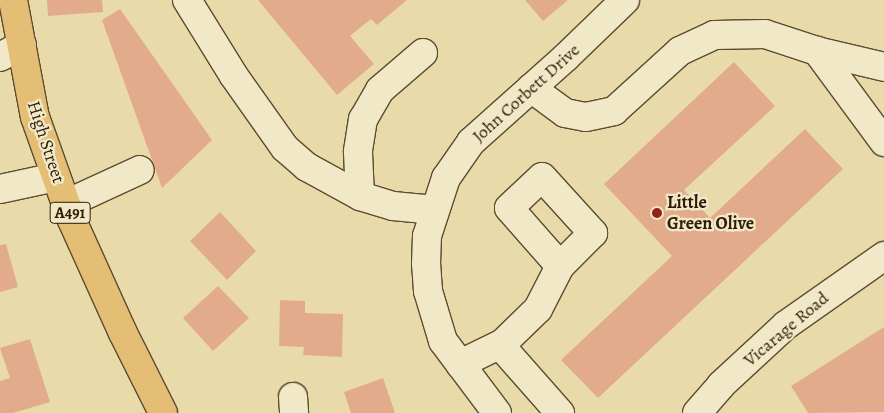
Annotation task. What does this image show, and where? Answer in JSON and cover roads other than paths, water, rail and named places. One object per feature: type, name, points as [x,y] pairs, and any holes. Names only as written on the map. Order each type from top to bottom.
[{"type":"highway","name":"High Street","points":[[13,0],[11,51],[66,204],[156,411]]},
{"type":"street","points":[[187,0],[234,76],[285,148],[307,168],[360,196],[393,206],[435,210]]},
{"type":"street","name":"John Corbett Drive","points":[[497,413],[443,342],[428,292],[427,236],[435,210],[446,178],[471,142],[625,0]]},
{"type":"street","points":[[531,88],[565,113],[586,117],[614,111],[680,51],[714,35],[765,34],[817,51],[884,66]]},
{"type":"street","points":[[817,51],[884,142]]},
{"type":"street","points":[[360,196],[358,152],[363,119],[380,90],[423,53]]},
{"type":"street","points":[[66,204],[140,170]]},
{"type":"street","points":[[0,189],[56,177]]},
{"type":"street","name":"Vicarage Road","points":[[697,413],[721,385],[786,325],[826,295],[884,256]]},
{"type":"street","points":[[460,364],[500,345],[538,309],[560,266]]},
{"type":"street","points":[[500,345],[560,413]]},
{"type":"place","name":"Little Green Olive","points":[[657,213]]}]
